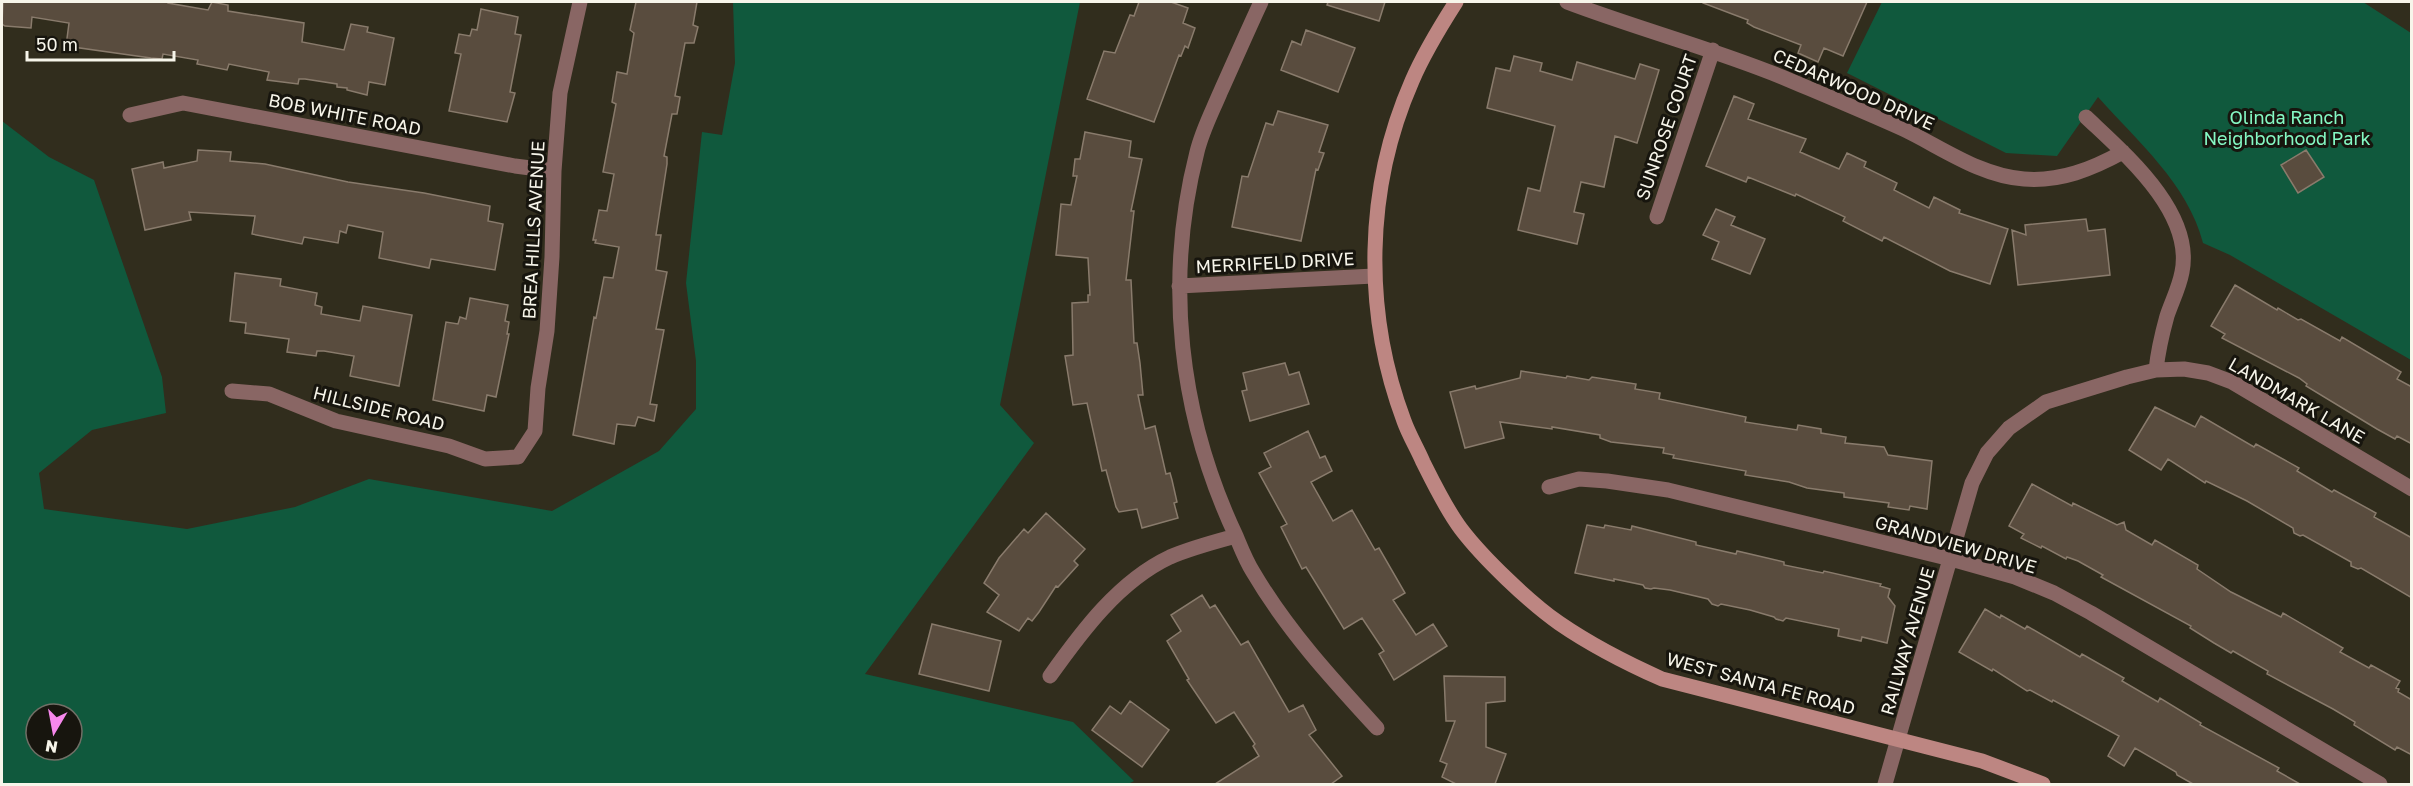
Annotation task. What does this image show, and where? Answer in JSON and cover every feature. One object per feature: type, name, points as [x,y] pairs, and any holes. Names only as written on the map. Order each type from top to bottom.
[{"type":"street","name":"BREA HILLS AVENUE","points":[[518,456],[535,431],[538,388],[548,331],[554,171],[560,93],[580,2]]},
{"type":"street","points":[[1261,2],[1197,149],[1182,230],[1179,286],[1183,365],[1207,464],[1221,504],[1253,572],[1308,652],[1377,728]]},
{"type":"street","name":"WEST SANTA FE ROAD","points":[[1456,2],[1434,36],[1412,82],[1392,137],[1380,189],[1374,276],[1377,315],[1386,364],[1404,422],[1433,482],[1461,529],[1505,576],[1558,622],[1622,662],[1662,679],[1692,688],[1982,761],[2043,784]]},
{"type":"street","name":"CEDARWOOD DRIVE","points":[[1567,2],[1713,50],[1905,130],[1957,158],[1998,175],[2023,179],[2057,179],[2098,166],[2123,152]]},
{"type":"street","name":"SUNROSE COURT","points":[[1657,217],[1713,50]]},
{"type":"street","name":"BOB WHITE ROAD","points":[[130,115],[183,103],[515,166],[554,171]]},
{"type":"street","points":[[2086,117],[2123,152],[2149,182],[2178,227],[2184,249],[2183,269],[2159,344],[2156,370]]},
{"type":"street","name":"MERRIFELD DRIVE","points":[[1179,286],[1374,276]]},
{"type":"street","name":"LANDMARK LANE","points":[[2156,370],[2184,369],[2208,373],[2232,382],[2412,489]]},
{"type":"street","name":"RAILWAY AVENUE","points":[[1885,784],[1900,739],[1972,483],[1987,453],[2009,428],[2046,402],[2156,370]]},
{"type":"street","name":"HILLSIDE ROAD","points":[[232,391],[269,394],[336,421],[449,446],[485,459],[518,456]]},
{"type":"street","name":"GRANDVIEW DRIVE","points":[[1549,487],[1579,479],[1668,490],[1951,559],[2015,577],[2054,592],[2380,784]]},
{"type":"street","points":[[1050,676],[1083,628],[1150,569],[1170,557],[1236,536]]},
{"type":"green space","points":[[733,2],[1080,2],[1000,405],[1034,443],[865,674],[1073,722],[1134,781],[1128,784],[2,784],[2,121],[49,157],[94,180],[162,377],[166,413],[92,430],[39,473],[44,509],[187,529],[295,507],[369,479],[552,511],[659,451],[696,409],[696,361],[686,283],[702,132],[722,135],[735,63]]},
{"type":"green space","name":"Olinda Ranch Neighborhood Park","points":[[1882,2],[2363,2],[2411,33],[2411,360],[2230,255],[2203,243],[2186,201],[2173,182],[2160,164],[2098,97],[2057,156],[2006,153],[1847,73]]},
{"type":"building","points":[[3,2],[168,2],[208,10],[212,2],[228,5],[228,11],[304,23],[302,42],[344,50],[351,24],[368,27],[367,32],[394,38],[385,85],[369,82],[367,95],[337,87],[337,84],[305,79],[299,79],[298,84],[267,80],[269,72],[229,64],[227,70],[197,64],[198,60],[163,54],[162,59],[66,46],[69,23],[32,17],[31,28],[5,26],[2,24]]},
{"type":"building","points":[[636,2],[697,2],[693,25],[698,27],[694,43],[685,43],[675,96],[680,97],[677,114],[672,114],[664,156],[667,157],[667,164],[656,235],[661,235],[656,270],[667,272],[656,329],[664,330],[650,404],[657,405],[654,421],[638,417],[635,426],[617,424],[614,444],[573,435],[594,317],[596,318],[604,277],[613,278],[619,247],[595,243],[596,240],[593,240],[599,210],[607,211],[614,174],[603,172],[616,104],[612,102],[617,72],[627,74],[634,33],[630,30]]},
{"type":"building","points":[[1139,2],[1171,2],[1188,8],[1183,23],[1195,28],[1188,48],[1185,46],[1181,56],[1179,55],[1154,122],[1087,99],[1104,51],[1115,53],[1130,15],[1134,16]]},
{"type":"building","points":[[1328,2],[1385,2],[1379,21],[1327,5]]},
{"type":"building","points":[[1703,2],[1867,2],[1843,56],[1824,48],[1818,62],[1798,53],[1801,45],[1754,27],[1747,23],[1748,20]]},
{"type":"building","points":[[481,9],[518,17],[515,34],[521,35],[510,92],[515,93],[507,122],[449,111],[461,54],[455,53],[459,34],[470,36],[472,29],[477,30]]},
{"type":"building","points":[[1306,30],[1355,48],[1338,92],[1281,70],[1292,41],[1301,45]]},
{"type":"building","points":[[1514,56],[1542,63],[1540,71],[1572,80],[1577,62],[1635,79],[1640,64],[1659,70],[1637,143],[1615,136],[1604,187],[1581,182],[1574,212],[1584,214],[1577,244],[1518,230],[1528,188],[1540,191],[1555,126],[1487,108],[1496,68],[1510,71]]},
{"type":"building","points":[[1734,96],[1754,104],[1748,119],[1806,139],[1800,152],[1839,169],[1847,153],[1866,162],[1864,167],[1897,183],[1894,190],[1929,208],[1934,197],[1960,210],[1959,213],[2008,229],[1990,284],[1950,271],[1884,237],[1882,241],[1843,221],[1845,217],[1796,194],[1795,196],[1748,177],[1746,182],[1706,166]]},
{"type":"building","points":[[1278,111],[1328,125],[1319,152],[1324,153],[1318,170],[1316,169],[1301,241],[1232,227],[1242,176],[1248,177],[1266,123],[1273,125]]},
{"type":"building","points":[[1085,132],[1131,141],[1129,157],[1142,159],[1131,211],[1134,211],[1126,280],[1131,280],[1134,343],[1137,343],[1143,395],[1138,395],[1145,429],[1155,426],[1166,474],[1170,473],[1172,480],[1178,518],[1142,528],[1137,509],[1119,512],[1116,507],[1106,470],[1102,471],[1087,403],[1073,405],[1065,356],[1073,355],[1072,303],[1088,302],[1088,295],[1090,295],[1088,258],[1056,255],[1061,204],[1071,205],[1077,176],[1073,176],[1075,159],[1080,159]]},
{"type":"building","points":[[198,150],[231,152],[230,161],[265,164],[348,182],[424,193],[490,206],[488,221],[503,224],[495,270],[431,259],[429,268],[379,258],[383,232],[348,225],[346,233],[340,231],[338,243],[304,237],[302,244],[252,234],[255,216],[189,212],[191,220],[145,230],[132,169],[163,162],[164,168],[197,161]]},
{"type":"building","points":[[2306,150],[2324,177],[2298,193],[2281,165]]},
{"type":"building","points":[[1716,209],[1735,217],[1731,225],[1765,239],[1750,274],[1712,259],[1719,242],[1703,235]]},
{"type":"building","points":[[2086,219],[2088,231],[2105,229],[2110,275],[2018,285],[2012,230],[2026,235],[2025,225]]},
{"type":"building","points":[[235,273],[281,279],[280,286],[317,293],[315,305],[322,307],[321,314],[360,321],[363,306],[412,315],[399,386],[350,376],[354,356],[324,351],[317,351],[316,356],[287,352],[289,339],[245,333],[246,323],[230,321]]},
{"type":"building","points":[[2235,285],[2277,310],[2278,308],[2298,320],[2301,319],[2340,341],[2342,337],[2401,372],[2397,379],[2412,387],[2412,444],[2397,436],[2395,439],[2377,429],[2306,386],[2307,384],[2299,378],[2222,338],[2225,334],[2211,326]]},
{"type":"building","points":[[470,298],[508,305],[505,321],[509,322],[507,334],[509,334],[496,397],[487,395],[484,411],[433,400],[446,322],[458,324],[460,317],[466,319]]},
{"type":"building","points":[[1285,363],[1289,375],[1299,372],[1309,404],[1250,421],[1242,391],[1247,390],[1243,373]]},
{"type":"building","points":[[1521,371],[1589,380],[1592,377],[1636,384],[1635,389],[1660,393],[1659,399],[1746,417],[1745,422],[1797,430],[1798,425],[1821,429],[1821,433],[1846,437],[1845,443],[1884,447],[1888,455],[1932,461],[1927,509],[1910,506],[1909,510],[1888,507],[1889,503],[1844,497],[1844,493],[1807,488],[1789,482],[1745,475],[1746,471],[1673,458],[1674,455],[1663,453],[1664,448],[1611,442],[1600,438],[1600,435],[1552,427],[1552,429],[1500,422],[1504,438],[1465,448],[1450,392],[1475,386],[1476,389],[1520,378]]},
{"type":"building","points":[[2155,407],[2195,427],[2201,416],[2254,447],[2256,444],[2299,468],[2297,471],[2332,492],[2334,490],[2376,513],[2374,517],[2412,538],[2412,598],[2361,568],[2351,566],[2351,562],[2303,535],[2294,533],[2293,528],[2247,501],[2206,481],[2205,483],[2168,459],[2161,470],[2129,450]]},
{"type":"building","points":[[1308,431],[1320,458],[1325,456],[1332,471],[1311,482],[1333,521],[1352,510],[1375,550],[1379,548],[1405,593],[1393,600],[1416,635],[1433,624],[1447,646],[1394,680],[1379,654],[1384,651],[1362,618],[1344,629],[1306,567],[1302,569],[1281,527],[1287,524],[1259,473],[1271,467],[1264,453]]},
{"type":"building","points":[[2032,484],[2072,506],[2073,503],[2117,525],[2124,522],[2126,530],[2152,545],[2155,540],[2198,565],[2197,569],[2231,592],[2281,617],[2283,613],[2343,648],[2340,652],[2400,681],[2396,688],[2399,689],[2398,692],[2412,700],[2412,755],[2397,747],[2395,750],[2354,725],[2355,722],[2267,674],[2268,671],[2233,651],[2231,653],[2190,628],[2191,626],[2101,577],[2103,575],[2078,561],[2067,557],[2066,559],[2021,538],[2024,534],[2009,526]]},
{"type":"building","points":[[1046,513],[1085,549],[1074,561],[1078,565],[1058,587],[1056,586],[1032,621],[1028,618],[1019,631],[987,612],[999,595],[984,583],[999,558],[1024,529],[1028,533]]},
{"type":"building","points":[[1587,525],[1604,528],[1605,525],[1631,530],[1632,526],[1696,542],[1696,545],[1736,554],[1737,551],[1784,562],[1784,565],[1823,573],[1824,571],[1881,584],[1880,586],[1890,589],[1888,597],[1895,606],[1887,643],[1862,637],[1861,641],[1838,636],[1839,629],[1786,618],[1783,621],[1750,610],[1721,604],[1718,606],[1712,604],[1708,599],[1670,590],[1645,588],[1643,585],[1575,573]]},
{"type":"building","points":[[1202,595],[1210,608],[1215,605],[1241,645],[1248,641],[1289,712],[1303,705],[1316,730],[1309,735],[1342,776],[1331,784],[1215,784],[1259,756],[1253,746],[1255,744],[1234,712],[1216,723],[1187,680],[1189,679],[1167,641],[1181,631],[1171,615]]},
{"type":"building","points":[[1985,609],[2025,629],[2027,626],[2080,657],[2082,654],[2124,678],[2122,681],[2158,702],[2160,698],[2201,723],[2200,725],[2279,768],[2277,771],[2300,784],[2193,784],[2135,748],[2124,766],[2108,756],[2119,736],[2053,700],[2052,702],[2030,690],[2027,691],[1993,669],[1992,671],[1959,652]]},
{"type":"building","points":[[932,624],[1001,641],[989,691],[919,674]]},
{"type":"building","points":[[1444,676],[1505,677],[1505,701],[1486,703],[1486,747],[1506,754],[1495,784],[1456,784],[1442,777],[1447,764],[1440,761],[1455,721],[1446,721]]},
{"type":"building","points":[[1130,701],[1169,730],[1142,767],[1092,730],[1110,706],[1121,714]]}]
